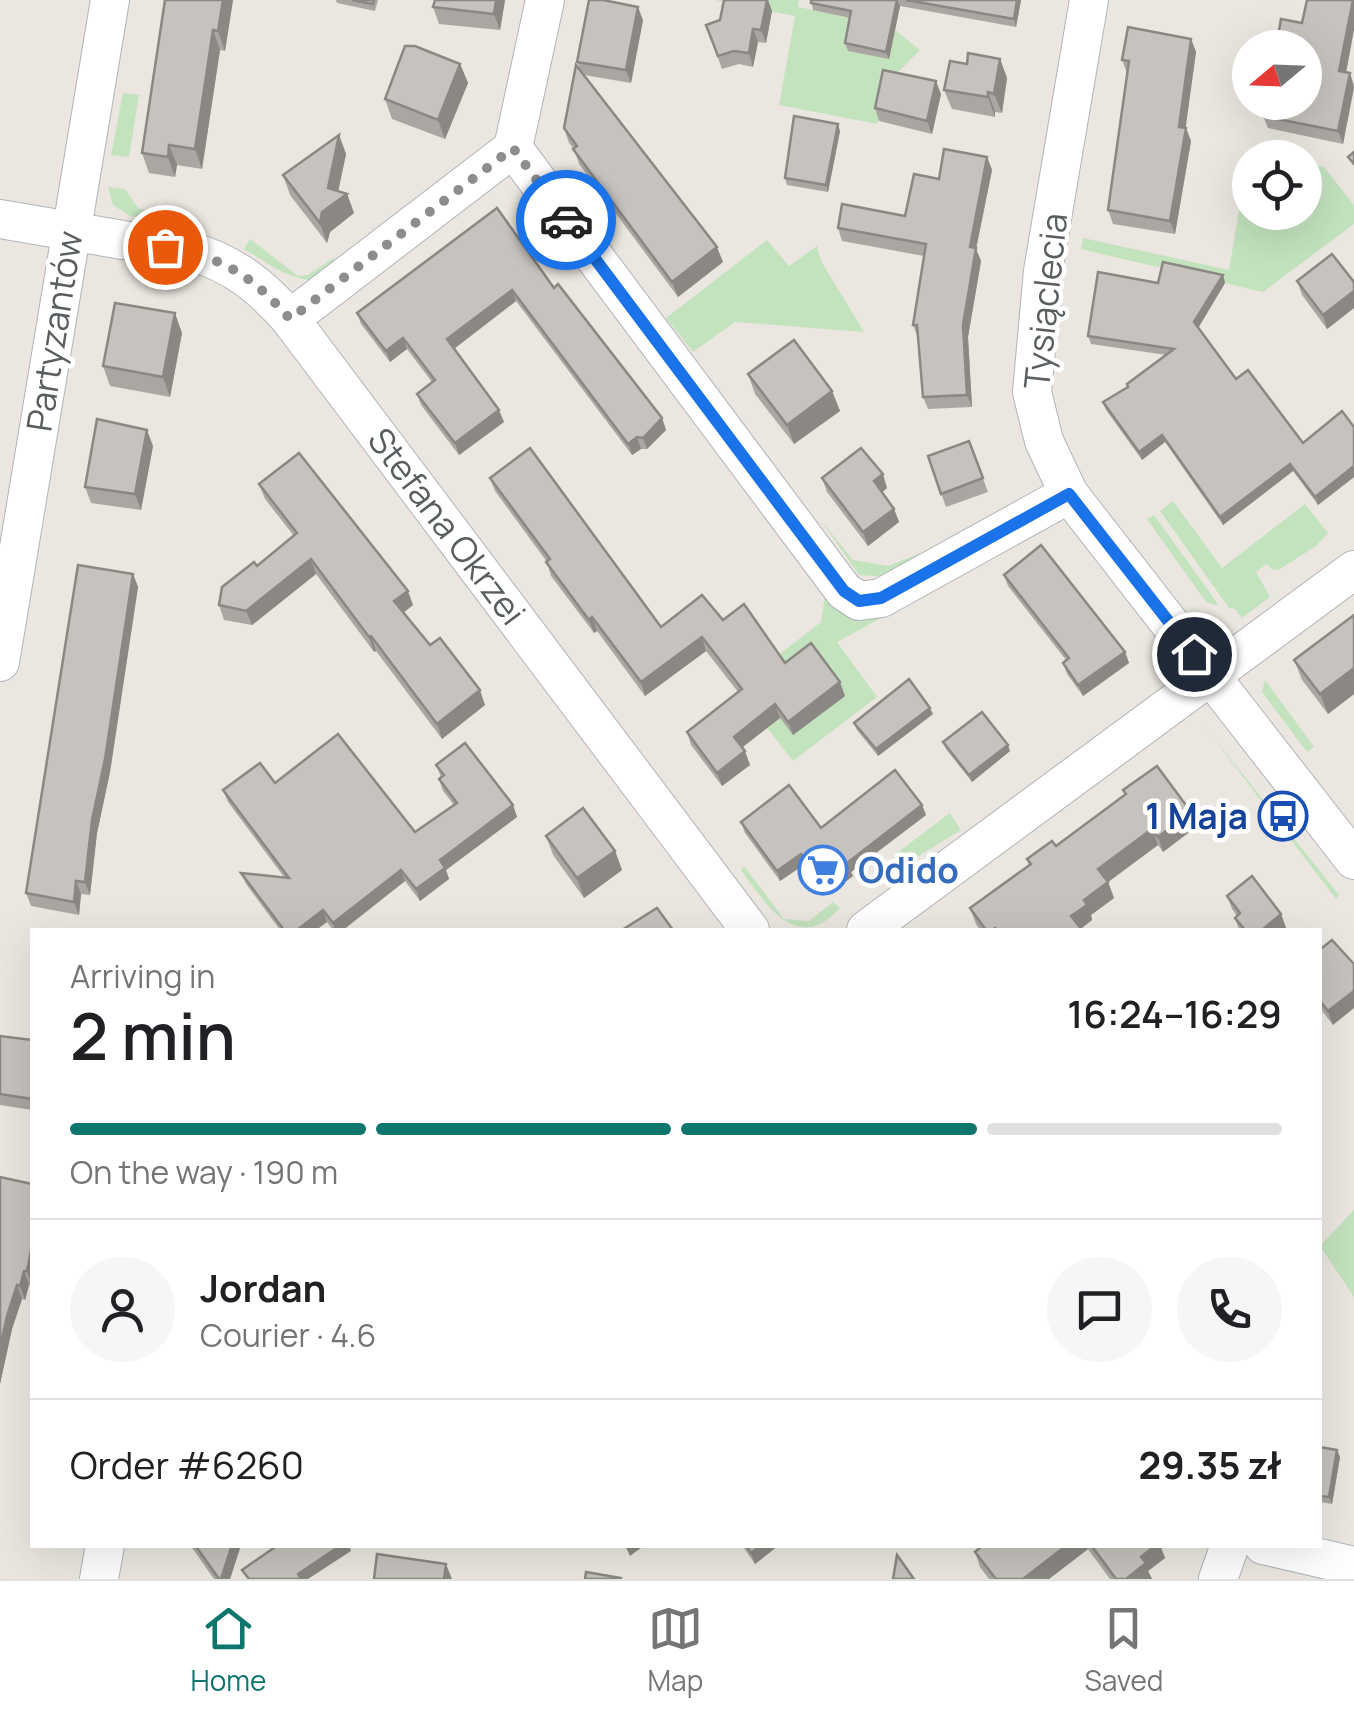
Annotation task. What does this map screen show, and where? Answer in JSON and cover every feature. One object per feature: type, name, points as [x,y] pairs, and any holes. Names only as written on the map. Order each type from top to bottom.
[{"type":"street","name":"Partyzantów","points":[[2,638],[110,0]]},
{"type":"street","points":[[290,319],[513,148],[546,0]]},
{"type":"street","name":"Tysiąclecia","points":[[1090,0],[1042,271],[1032,392],[1044,441],[1069,494],[1354,860]]},
{"type":"street","points":[[513,148],[844,591],[859,601],[881,598],[1069,494]]},
{"type":"street","name":"Stefana Okrzei","points":[[0,219],[71,229],[219,260],[263,288],[748,928]]},
{"type":"street","points":[[869,928],[1354,570]]},
{"type":"street","points":[[99,1579],[105,1548]]},
{"type":"street","points":[[1218,1579],[1229,1548]]},
{"type":"street","points":[[1276,1548],[1354,1566]]},
{"type":"green space","points":[[715,0],[799,0],[798,7],[895,26],[920,50],[891,79],[877,124],[779,105],[795,16]]},
{"type":"green space","points":[[123,93],[139,95],[129,157],[111,155]]},
{"type":"green space","points":[[1322,167],[1354,205],[1354,224],[1263,292],[1081,249],[1083,238],[1229,270],[1236,230],[1322,230]]},
{"type":"green space","points":[[108,187],[125,189],[139,209],[191,217],[186,227],[130,216],[113,205]]},
{"type":"green space","points":[[250,239],[298,276],[308,275],[333,258],[335,263],[313,281],[292,276],[244,249]]},
{"type":"green space","points":[[767,240],[789,266],[817,246],[821,261],[864,332],[735,322],[693,352],[666,318]]},
{"type":"green space","points":[[1173,501],[1222,568],[1305,504],[1328,533],[1316,546],[1280,569],[1273,570],[1267,564],[1256,572],[1270,597],[1242,618],[1229,608],[1160,511]]},
{"type":"green space","points":[[1154,515],[1219,606],[1206,602],[1147,519]]},
{"type":"green space","points":[[820,519],[853,560],[889,566],[920,553],[919,558],[890,577],[859,575]]},
{"type":"green space","points":[[982,563],[837,642],[877,697],[793,761],[736,688],[821,622],[825,596],[802,566],[849,616]]},
{"type":"green space","points":[[1265,680],[1314,747],[1307,752],[1262,692]]},
{"type":"green space","points":[[1205,727],[1339,895],[1336,899]]},
{"type":"green space","points":[[950,813],[961,830],[903,862],[897,853]]},
{"type":"green space","points":[[744,866],[784,919],[809,921],[833,902],[840,908],[824,922],[796,926],[783,919],[760,897],[741,870]]},
{"type":"green space","points":[[1354,1210],[1354,1297],[1322,1249],[1322,1244]]},
{"type":"building","points":[[165,0],[223,0],[218,31],[213,30],[195,149],[169,145],[168,157],[142,153]]},
{"type":"building","points":[[435,0],[496,0],[494,14],[433,7]]},
{"type":"building","points":[[589,0],[638,7],[626,70],[577,62]]},
{"type":"building","points":[[724,0],[767,0],[761,30],[753,29],[749,53],[734,51],[718,56],[706,25],[720,20]]},
{"type":"building","points":[[811,0],[897,0],[886,52],[845,43],[851,11]]},
{"type":"building","points":[[906,0],[1017,0],[1014,19]]},
{"type":"building","points":[[1307,0],[1353,0],[1339,71],[1350,73],[1338,131],[1283,120],[1322,120],[1322,30],[1279,30],[1281,19],[1302,23]]},
{"type":"building","points":[[1128,27],[1191,39],[1179,127],[1186,128],[1170,221],[1108,210],[1129,61],[1122,60]]},
{"type":"building","points":[[405,46],[415,46],[460,64],[438,120],[385,99]]},
{"type":"building","points":[[968,53],[1000,59],[994,94],[988,92],[988,97],[944,90],[950,61],[967,64]]},
{"type":"building","points":[[576,65],[717,247],[672,282],[573,149],[577,146],[564,128]]},
{"type":"building","points":[[883,70],[936,81],[927,121],[875,108]]},
{"type":"building","points":[[794,116],[838,124],[826,185],[785,178]]},
{"type":"building","points":[[339,135],[328,188],[347,194],[322,212],[320,223],[283,175]]},
{"type":"building","points":[[944,149],[987,157],[970,247],[976,248],[963,325],[967,395],[923,397],[917,325],[913,325],[926,244],[838,228],[842,204],[905,216],[914,174],[939,179]]},
{"type":"building","points":[[497,208],[554,288],[558,284],[662,418],[643,438],[637,437],[628,444],[512,290],[447,339],[499,410],[455,443],[417,394],[435,380],[403,338],[386,351],[357,313]]},
{"type":"building","points":[[1332,254],[1354,282],[1354,291],[1323,315],[1297,281]]},
{"type":"building","points":[[1163,262],[1223,275],[1194,322],[1236,379],[1248,370],[1303,443],[1342,411],[1354,427],[1354,466],[1315,497],[1290,464],[1220,517],[1162,435],[1139,452],[1103,402],[1174,349],[1088,336],[1098,272],[1158,283]]},
{"type":"building","points":[[115,303],[175,313],[163,377],[103,366]]},
{"type":"building","points":[[794,340],[832,391],[787,425],[748,374]]},
{"type":"building","points":[[97,419],[147,430],[135,494],[85,487]]},
{"type":"building","points":[[969,441],[983,478],[941,494],[928,456]]},
{"type":"building","points":[[530,448],[661,627],[702,595],[723,620],[744,604],[785,663],[811,643],[840,682],[788,722],[775,704],[734,737],[745,751],[717,773],[687,732],[742,689],[702,637],[641,682],[546,562],[550,559],[490,478]]},
{"type":"building","points":[[861,448],[883,474],[874,481],[894,509],[863,532],[822,478]]},
{"type":"building","points":[[299,453],[408,591],[394,601],[430,645],[440,638],[480,690],[437,724],[311,559],[246,611],[219,605],[222,587],[254,562],[257,566],[297,533],[259,484]]},
{"type":"building","points":[[1041,545],[1125,652],[1078,685],[1063,663],[1069,658],[1004,575]]},
{"type":"building","points":[[78,565],[133,574],[85,882],[76,881],[74,902],[26,893]]},
{"type":"building","points":[[1354,615],[1354,668],[1320,694],[1294,660]]},
{"type":"building","points":[[909,679],[930,708],[876,749],[854,723]]},
{"type":"building","points":[[982,712],[1008,745],[969,775],[943,742]]},
{"type":"building","points":[[338,734],[415,832],[457,803],[439,779],[444,775],[436,765],[465,743],[513,805],[440,860],[445,868],[416,889],[401,870],[333,923],[323,910],[300,928],[282,928],[241,873],[289,878],[223,790],[260,763],[275,783]]},
{"type":"building","points":[[1157,766],[1191,812],[1158,837],[1152,829],[1098,869],[1108,882],[1071,916],[1080,928],[985,928],[970,908],[1031,864],[1027,859],[1052,841],[1056,846],[1126,794],[1123,790]]},
{"type":"building","points":[[895,770],[922,805],[824,884],[801,854],[777,871],[741,822],[789,785],[821,828]]},
{"type":"building","points":[[583,808],[615,851],[577,878],[546,836]]},
{"type":"building","points":[[1252,876],[1281,914],[1264,928],[1243,928],[1235,918],[1240,913],[1227,896]]},
{"type":"building","points":[[657,908],[672,928],[625,928]]},
{"type":"building","points":[[1332,940],[1354,964],[1354,991],[1328,1011],[1322,1004],[1322,948]]},
{"type":"building","points":[[0,1036],[30,1040],[30,1099],[0,1094]]},
{"type":"building","points":[[0,1177],[30,1184],[30,1255],[27,1271],[20,1286],[17,1285],[0,1348]]},
{"type":"building","points":[[1322,1447],[1337,1450],[1329,1497],[1322,1496]]},
{"type":"building","points":[[197,1548],[231,1548],[219,1579]]},
{"type":"building","points":[[274,1548],[337,1548],[298,1574],[301,1579],[249,1579],[242,1570]]},
{"type":"building","points":[[980,1548],[1063,1548],[1023,1579],[996,1579],[975,1552]]},
{"type":"building","points":[[1093,1548],[1152,1548],[1141,1557],[1146,1563],[1126,1579],[1116,1579]]},
{"type":"building","points":[[377,1554],[446,1564],[444,1579],[374,1579]]},
{"type":"building","points":[[897,1555],[914,1579],[893,1579]]},
{"type":"building","points":[[586,1572],[621,1578],[621,1579],[585,1579]]},
{"type":"way so far","points":[[165,247],[219,260],[241,272],[263,288],[290,319],[513,148],[566,220]]},
{"type":"place","name":"1 Maja","points":[[1283,816]]},
{"type":"place","name":"Odido","points":[[823,870]]},
{"type":"route","points":[[566,220],[844,591],[859,601],[881,598],[1069,494],[1194,654]]}]
